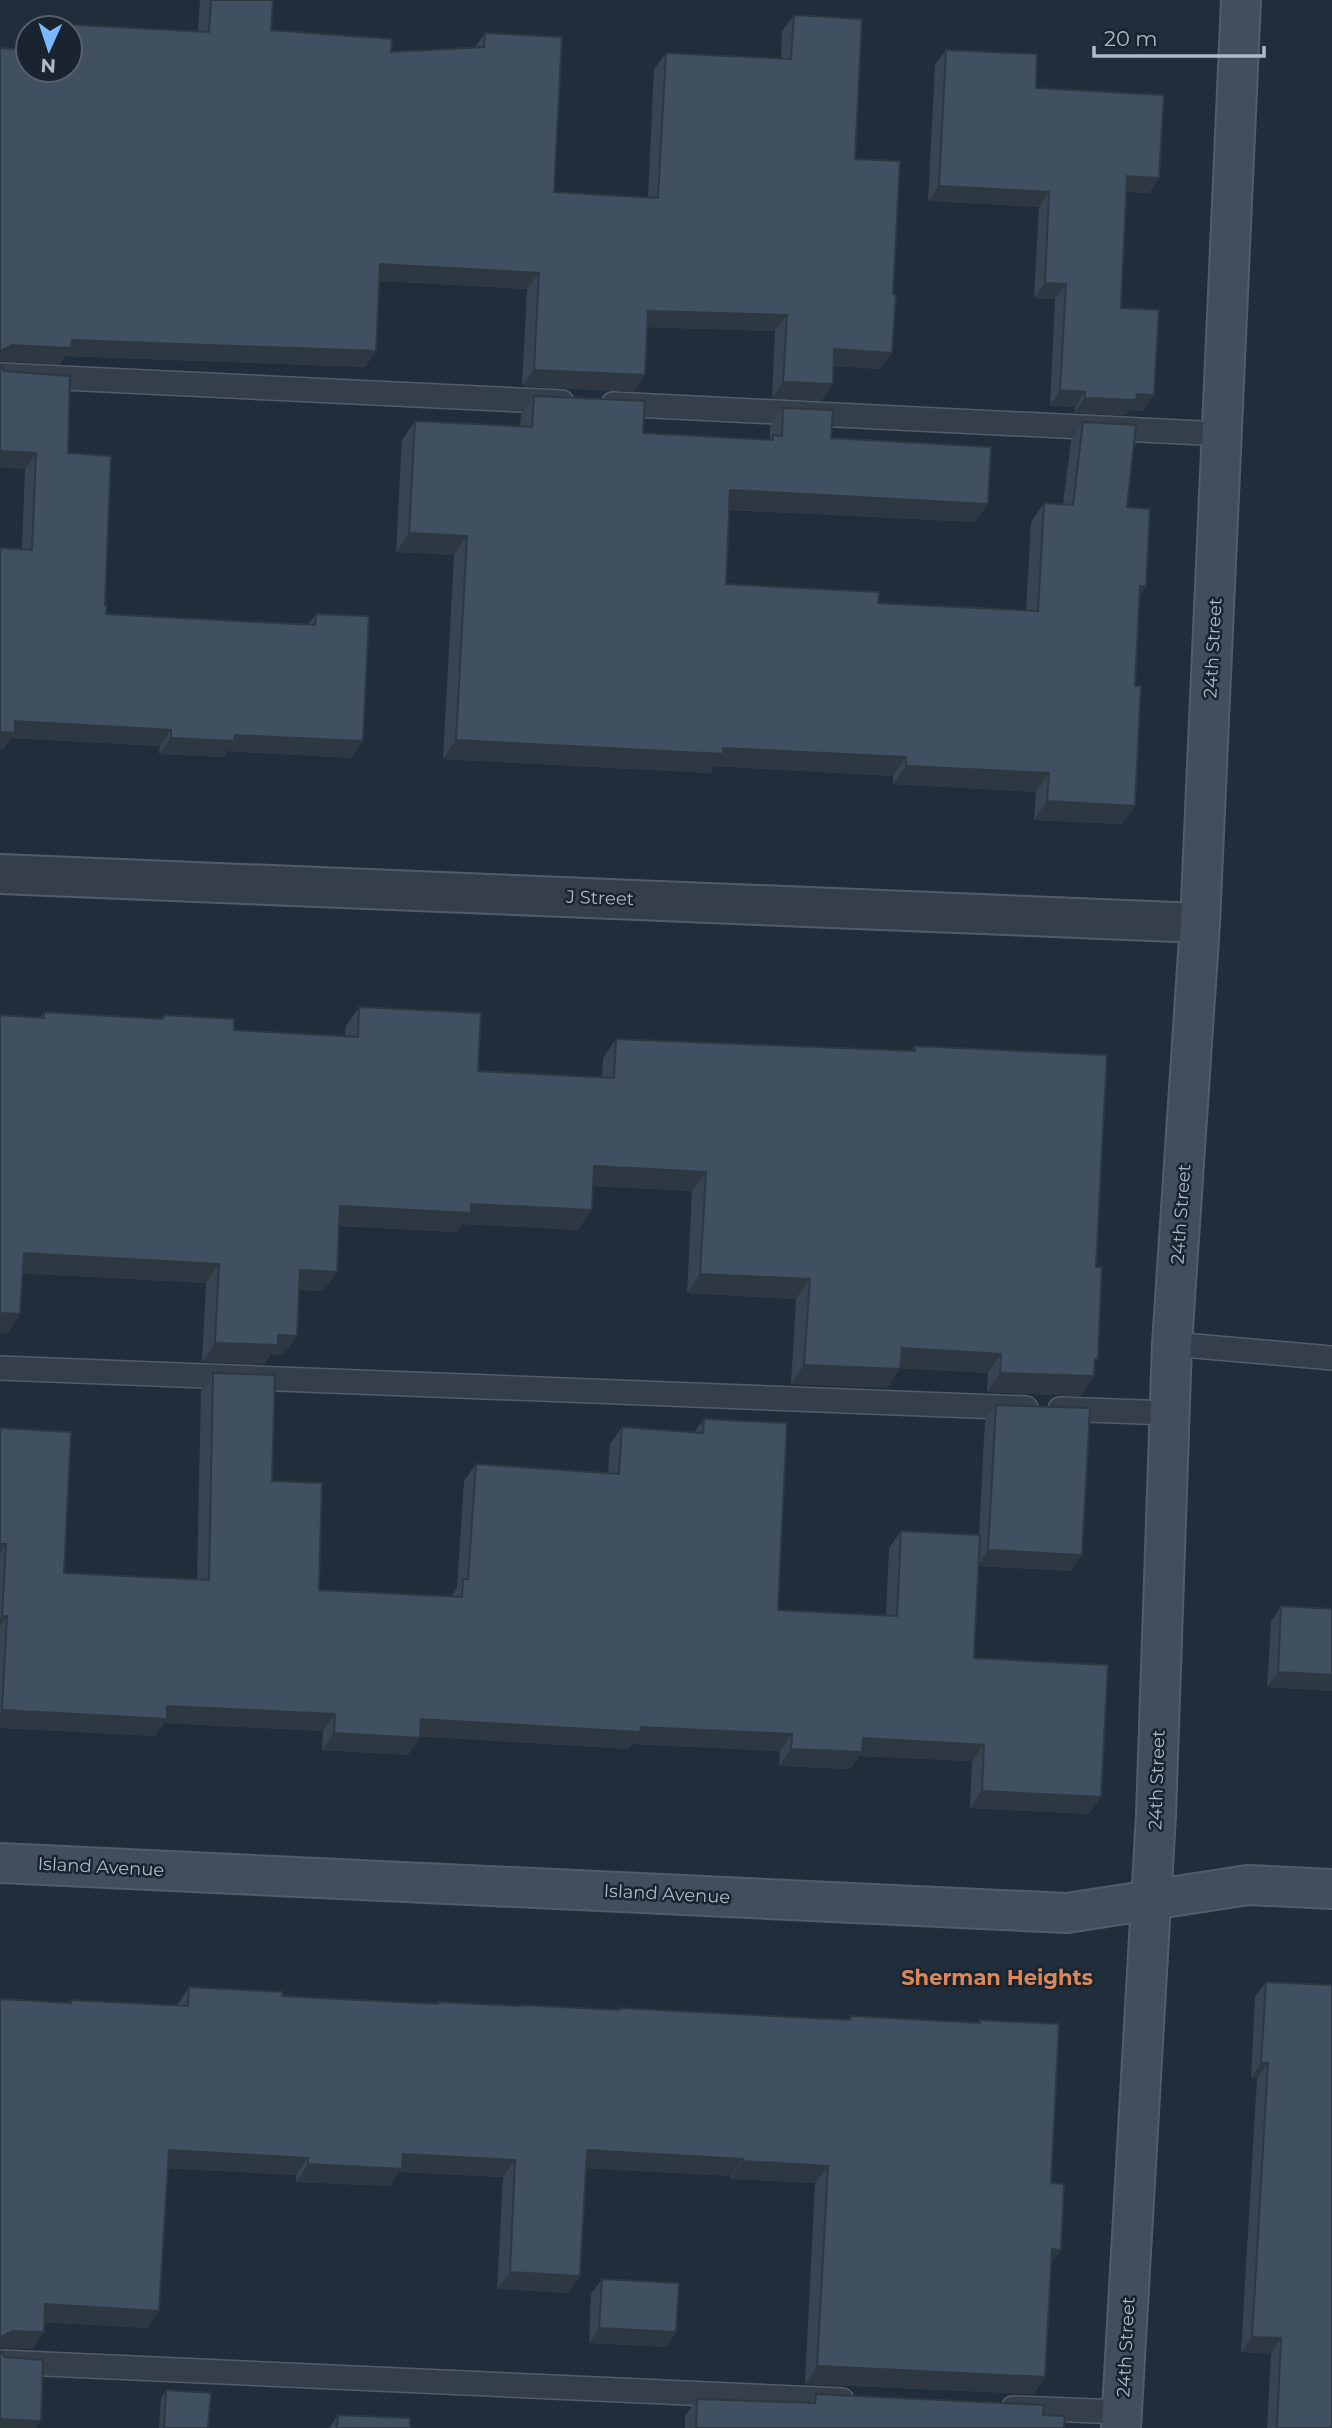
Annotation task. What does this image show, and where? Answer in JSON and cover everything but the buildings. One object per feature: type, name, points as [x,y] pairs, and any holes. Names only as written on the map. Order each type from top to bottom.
[{"type":"street","name":"24th Street","points":[[1121,2420],[1152,1899],[1172,1344],[1200,923],[1241,0]]},
{"type":"street","name":"J Street","points":[[0,874],[1200,923]]},
{"type":"street","name":"Island Avenue","points":[[0,1863],[1067,1913],[1248,1885],[1332,1889]]},
{"type":"lane","points":[[0,375],[1222,434]]},
{"type":"lane","points":[[1172,1344],[1332,1359]]},
{"type":"lane","points":[[0,1368],[1169,1413]]},
{"type":"lane","points":[[0,2362],[857,2401]]},
{"type":"lane","points":[[996,2407],[1121,2420]]},
{"type":"district","name":"Sherman Heights","points":[[997,1978]]}]
